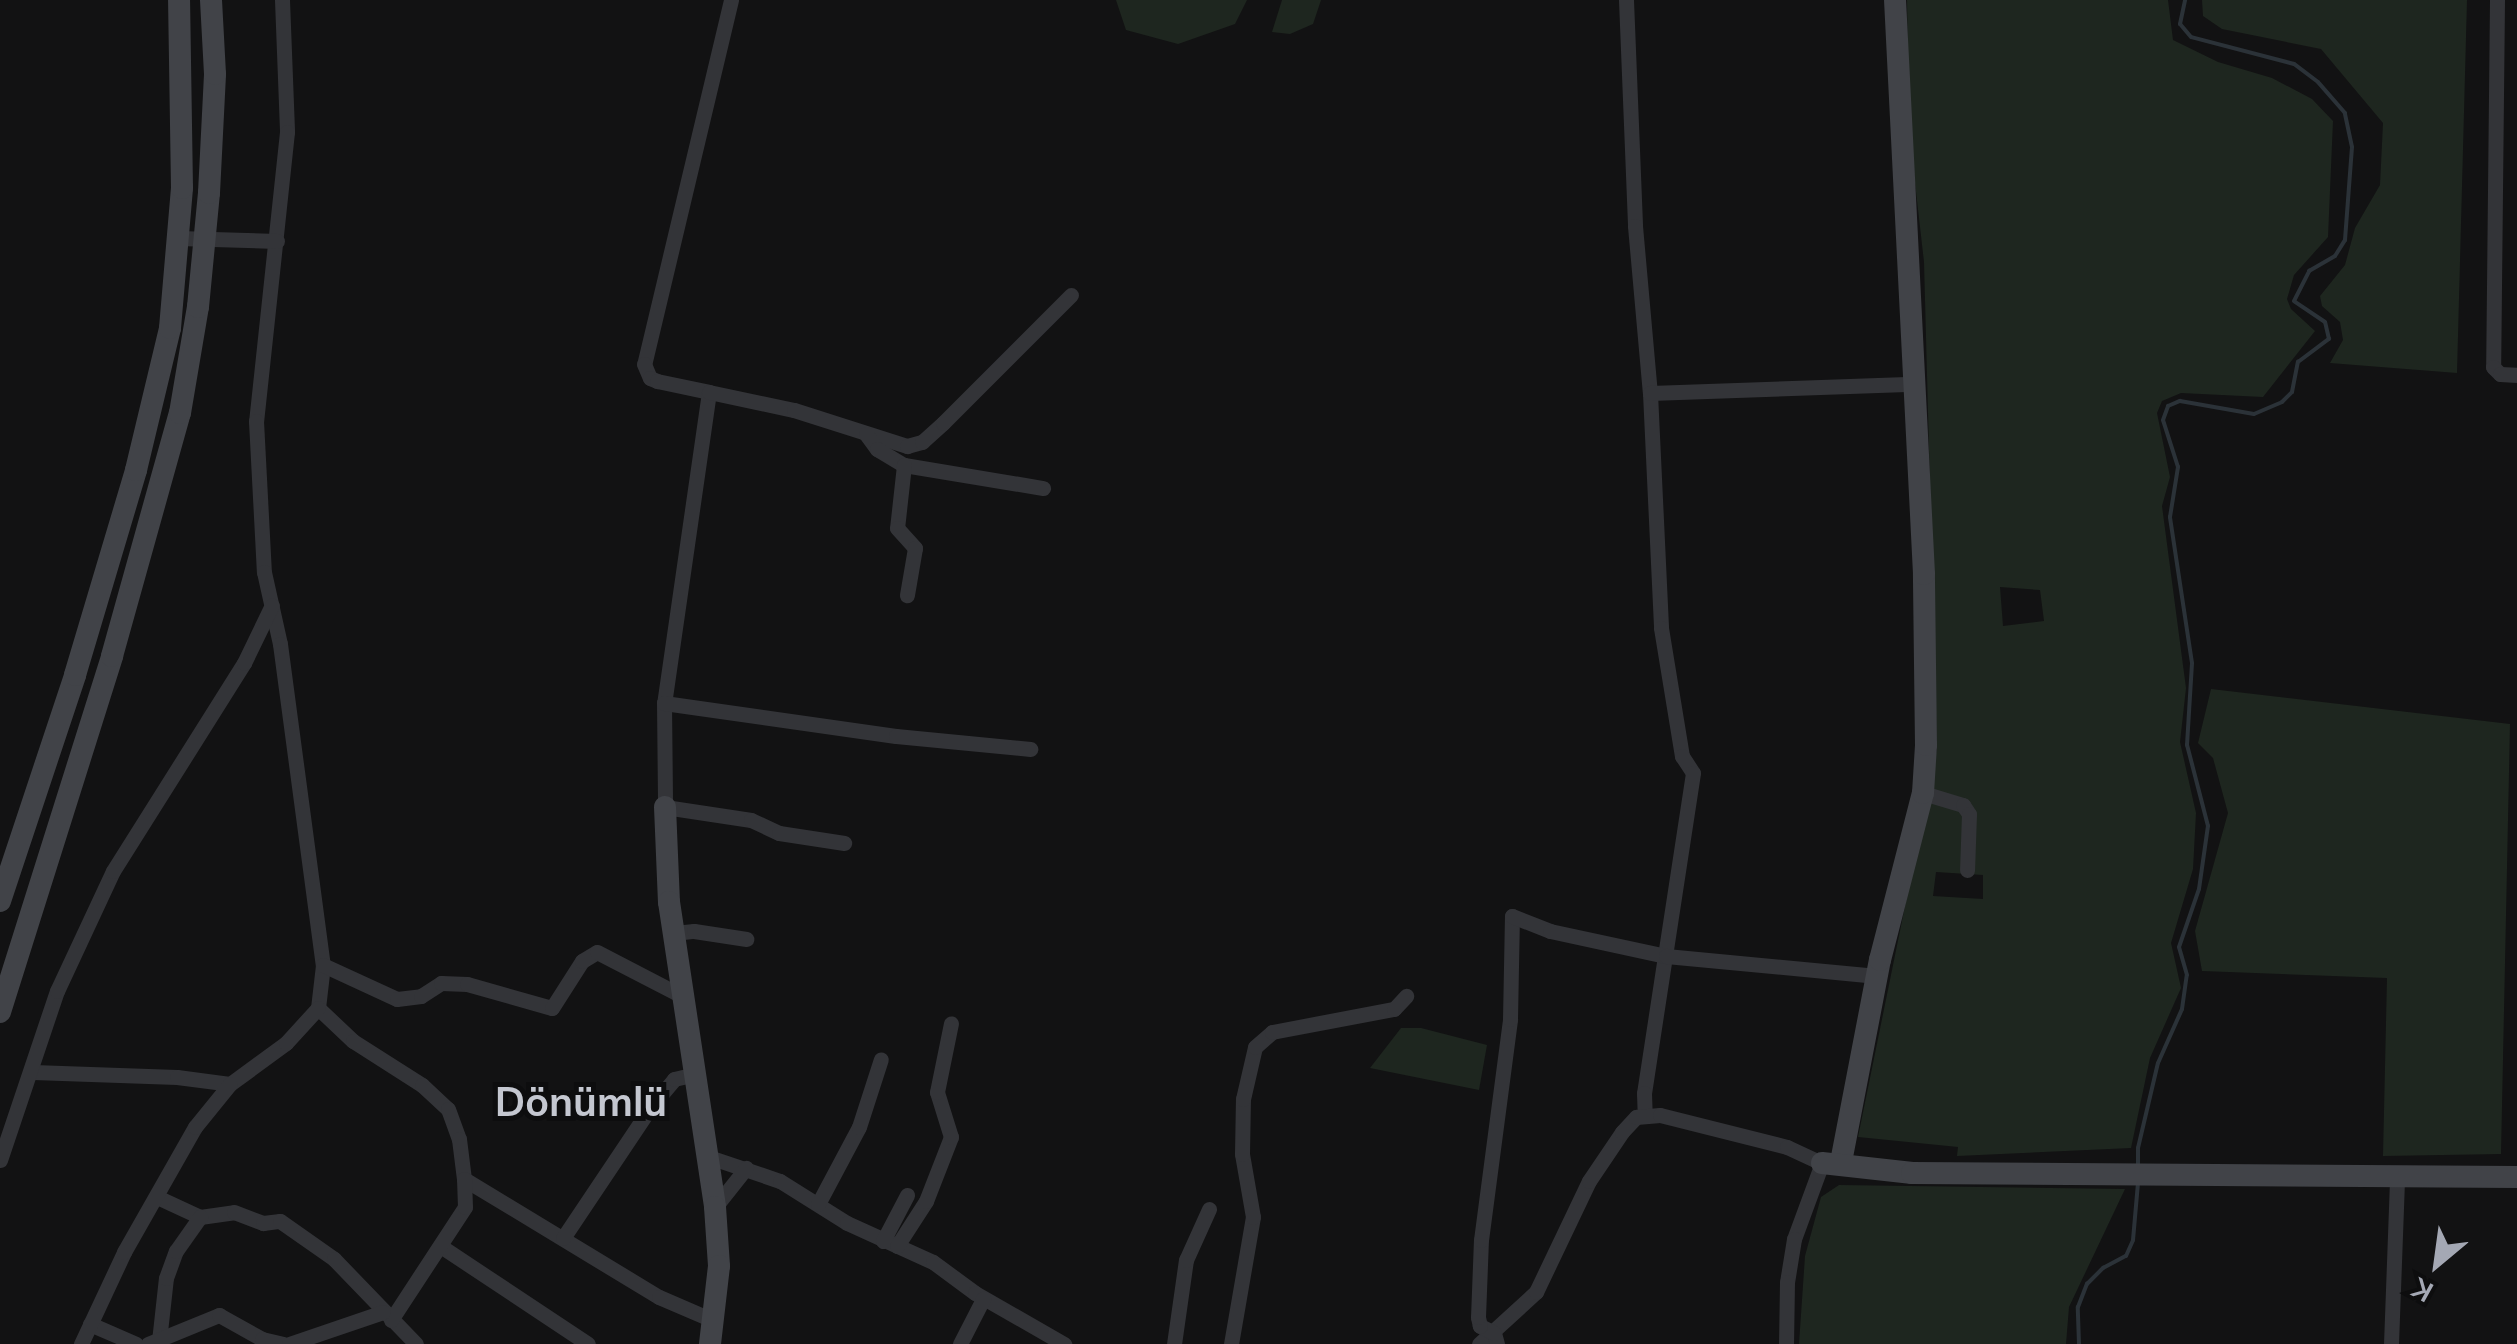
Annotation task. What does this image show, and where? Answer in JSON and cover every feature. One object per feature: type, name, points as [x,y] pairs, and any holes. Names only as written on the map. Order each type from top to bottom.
[{"type":"street","points":[[0,901],[75,675],[136,470],[170,328],[182,188],[179,0]]},
{"type":"street","points":[[0,1012],[112,656],[180,413],[204,239],[215,74],[211,0]]},
{"type":"street","points":[[81,1344],[195,1127],[230,1084],[286,1043],[318,1008],[324,964],[264,572],[256,422],[287,132],[282,0]]},
{"type":"street","points":[[731,0],[644,364],[650,378],[794,410],[908,446],[922,442],[1070,295]]},
{"type":"street","points":[[1626,0],[1635,226],[1650,393],[1661,628],[1682,756],[1692,773],[1644,1093],[1645,1116]]},
{"type":"street","points":[[1786,1344],[1787,1282],[1794,1240],[1831,1162],[1923,792],[1924,574],[1896,0]]},
{"type":"street","points":[[2497,0],[2493,367],[2500,374],[2517,375]]},
{"type":"street","points":[[2497,74],[2517,74]]},
{"type":"street","points":[[178,238],[278,241]]},
{"type":"street","points":[[1650,393],[1914,384]]},
{"type":"street","points":[[464,1179],[712,1332],[719,1266],[715,1207],[674,934],[665,807],[664,703],[709,392]]},
{"type":"street","points":[[866,434],[877,449],[904,465],[1043,488]]},
{"type":"street","points":[[904,465],[897,528],[915,548],[907,595]]},
{"type":"street","points":[[0,1160],[33,1072],[57,991],[113,871],[244,663],[272,605]]},
{"type":"street","points":[[664,703],[896,736],[1030,749]]},
{"type":"street","points":[[1923,792],[1963,805],[1969,814],[1967,870]]},
{"type":"street","points":[[665,807],[751,820],[779,833],[844,843]]},
{"type":"street","points":[[1495,1338],[1480,1326],[1478,1317],[1480,1240],[1510,1019],[1512,916],[1550,930],[1666,956],[1877,976]]},
{"type":"street","points":[[674,934],[694,931],[746,940]]},
{"type":"street","points":[[324,964],[397,1000],[429,993],[440,983],[552,1008],[582,961],[597,952],[682,996]]},
{"type":"street","points":[[1230,1344],[1253,1217],[1242,1154],[1243,1099],[1255,1047],[1272,1032],[1394,1008],[1406,996]]},
{"type":"street","points":[[154,1342],[207,1316],[219,1315],[252,1334],[286,1344],[387,1316],[442,1246],[465,1207],[460,1138],[448,1110],[422,1085],[353,1041],[318,1008]]},
{"type":"street","points":[[890,1243],[926,1202],[951,1137],[937,1092],[951,1023]]},
{"type":"street","points":[[818,1204],[859,1127],[880,1059]]},
{"type":"street","points":[[33,1072],[177,1076],[230,1084]]},
{"type":"street","points":[[563,1238],[650,1108],[674,1080],[696,1074]]},
{"type":"street","points":[[1480,1344],[1495,1338],[1536,1292],[1589,1181],[1636,1117],[1660,1115],[1788,1146],[1831,1162],[1912,1173],[2517,1177]]},
{"type":"street","points":[[708,1157],[780,1181],[890,1243],[933,1262],[983,1299],[1064,1344]]},
{"type":"street","points":[[715,1207],[746,1168]]},
{"type":"street","points":[[2392,1344],[2396,1177]]},
{"type":"street","points":[[890,1243],[907,1196]]},
{"type":"street","points":[[157,1197],[200,1216],[234,1212],[263,1224],[280,1221],[334,1259],[416,1344]]},
{"type":"street","points":[[1174,1344],[1186,1260],[1208,1209]]},
{"type":"street","points":[[154,1342],[166,1278],[176,1251],[200,1216]]},
{"type":"street","points":[[442,1246],[588,1344]]},
{"type":"street","points":[[960,1344],[983,1299]]},
{"type":"street","points":[[90,1324],[136,1344]]},
{"type":"shaded area","points":[[1116,0],[1247,0],[1235,24],[1178,44],[1126,30]]},
{"type":"shaded area","points":[[1282,0],[1321,0],[1313,24],[1290,34],[1272,32]]},
{"type":"shaded area","points":[[1907,0],[2168,0],[2173,40],[2218,62],[2272,78],[2312,99],[2333,121],[2328,237],[2294,275],[2287,299],[2291,309],[2315,331],[2263,397],[2181,393],[2162,401],[2157,413],[2170,477],[2162,506],[2186,688],[2180,742],[2196,813],[2193,869],[2171,943],[2181,988],[2150,1058],[2131,1148],[1957,1156],[1958,1147],[1858,1137],[1937,749],[1924,262],[1909,130]],"holes":[[[2000,587],[2040,590],[2044,621],[2003,626]],[[1936,872],[1983,875],[1983,899],[1933,896]]]},
{"type":"shaded area","points":[[2202,0],[2467,0],[2457,373],[2330,363],[2343,340],[2340,322],[2322,306],[2320,296],[2345,265],[2355,228],[2380,185],[2383,123],[2321,49],[2222,29],[2203,16]]},
{"type":"shaded area","points":[[2211,689],[2510,724],[2501,1154],[2383,1156],[2387,978],[2202,971],[2195,931],[2228,813],[2213,758],[2198,743]]},
{"type":"shaded area","points":[[1401,1028],[1421,1028],[1487,1045],[1479,1090],[1370,1068]]},
{"type":"shaded area","points":[[1839,1185],[2125,1189],[2069,1307],[2066,1344],[1799,1344],[1805,1256],[1821,1197]]},
{"type":"waterway","points":[[2138,1168],[2138,1148],[2158,1063],[2182,1009],[2187,975],[2179,947],[2199,889],[2208,826],[2187,745],[2192,663],[2170,517],[2178,467],[2163,420],[2168,406],[2180,401],[2254,414],[2282,402],[2292,392],[2298,362],[2329,339],[2325,322],[2294,301],[2309,271],[2335,256],[2345,240],[2352,147],[2345,113],[2318,82],[2294,64],[2191,37],[2180,24],[2185,0]]},
{"type":"waterway","points":[[2079,1344],[2078,1307],[2087,1284],[2103,1268],[2126,1256],[2133,1240],[2138,1183]]},
{"type":"district","name":"Dönümlü","points":[[581,1101]]}]
